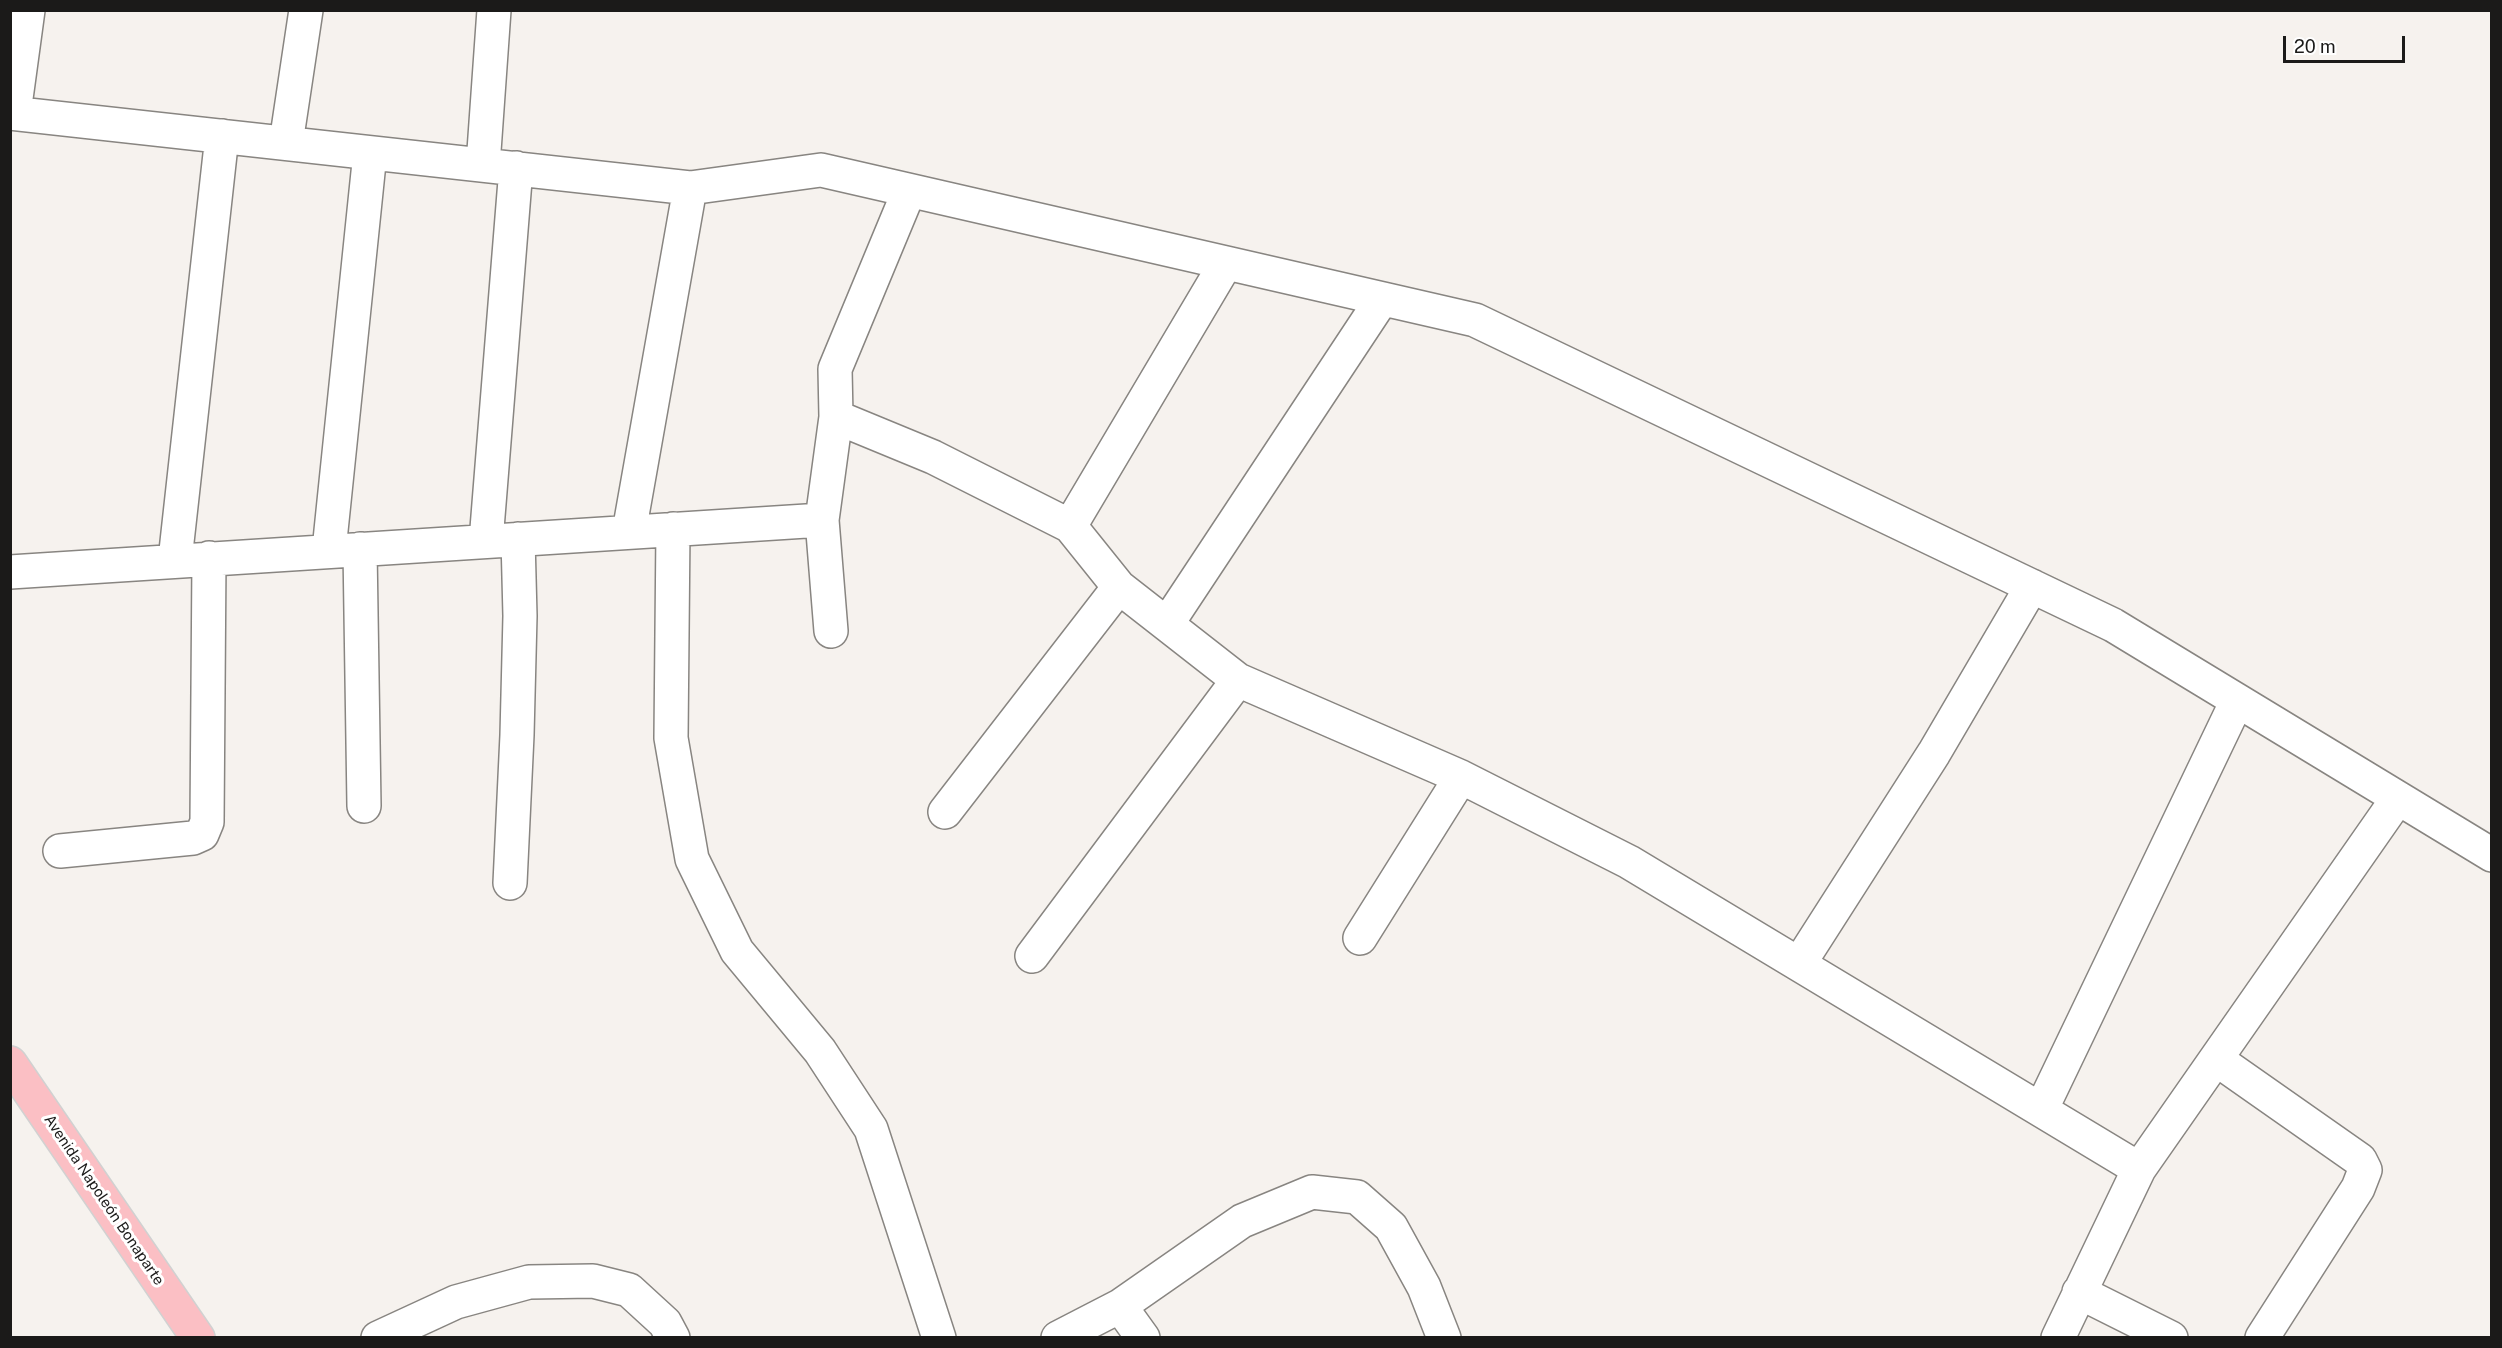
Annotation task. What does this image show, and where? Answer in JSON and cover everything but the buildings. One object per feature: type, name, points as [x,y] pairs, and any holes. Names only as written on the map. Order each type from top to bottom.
[{"type":"main road","name":"Avenida Napoleón Bonaparte","points":[[10,1063],[198,1338]]},
{"type":"street","points":[[28,10],[12,113],[690,188],[821,170],[1475,320],[2113,625],[2492,855]]},
{"type":"street","points":[[286,143],[306,10]]},
{"type":"street","points":[[483,165],[494,10]]},
{"type":"street","points":[[175,560],[222,136]]},
{"type":"street","points":[[364,806],[345,549],[370,153]]},
{"type":"street","points":[[510,883],[520,615],[502,540],[516,168]]},
{"type":"street","points":[[629,532],[690,188]]},
{"type":"street","points":[[831,631],[822,520],[836,417],[835,369],[909,190]]},
{"type":"street","points":[[1070,526],[1226,263]]},
{"type":"street","points":[[1167,624],[1382,299]]},
{"type":"street","points":[[836,417],[933,457],[1070,526],[1119,587],[1238,680],[1461,777],[1629,862],[2139,1169]]},
{"type":"street","points":[[10,572],[822,520]]},
{"type":"street","points":[[673,529],[671,738],[692,859],[737,951],[820,1051],[871,1129],[939,1338]]},
{"type":"street","points":[[60,850],[193,838],[202,834],[207,822],[209,558]]},
{"type":"street","points":[[1798,964],[1934,753],[2032,586]]},
{"type":"street","points":[[945,812],[1119,587]]},
{"type":"street","points":[[1032,956],[1238,680]]},
{"type":"street","points":[[2041,1110],[2237,701]]},
{"type":"street","points":[[1360,938],[1461,777]]},
{"type":"street","points":[[2058,1338],[2139,1169],[2398,798]]},
{"type":"street","points":[[2216,1059],[2360,1160],[2366,1170],[2358,1188],[2262,1338]]},
{"type":"street","points":[[1058,1338],[1120,1306],[1242,1221],[1312,1192],[1357,1197],[1391,1227],[1424,1287],[1444,1338]]},
{"type":"street","points":[[378,1338],[456,1302],[529,1282],[593,1281],[629,1290],[665,1323],[673,1338]]},
{"type":"street","points":[[2079,1292],[2171,1338]]},
{"type":"street","points":[[1120,1306],[1143,1338]]}]
